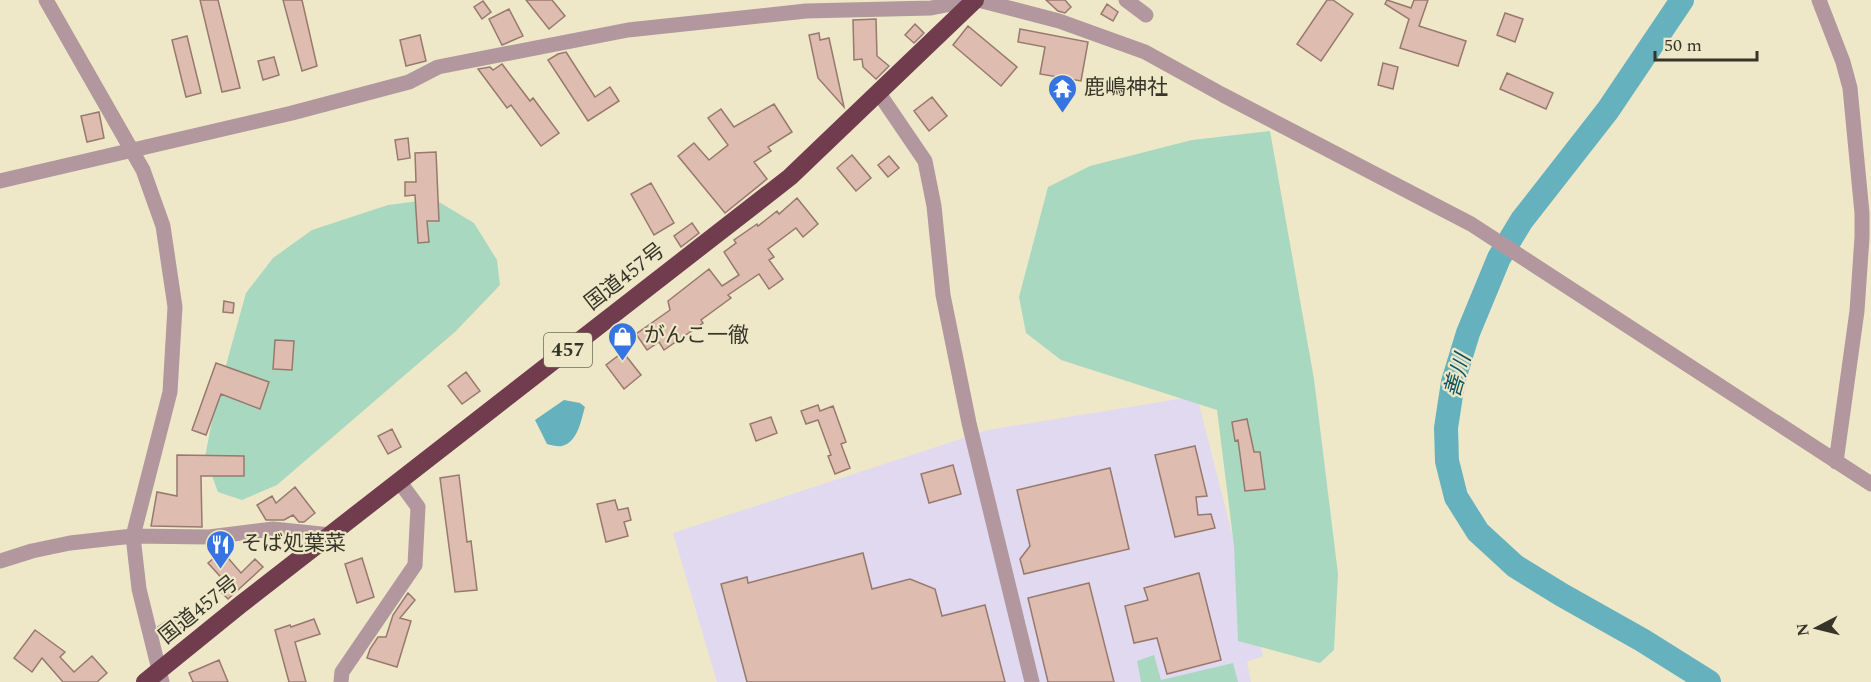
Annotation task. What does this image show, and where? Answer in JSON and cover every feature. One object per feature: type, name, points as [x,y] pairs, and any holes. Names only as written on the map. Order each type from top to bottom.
[{"type":"highway","name":"国道457号","points":[[155,679],[399,481],[790,177],[975,0]]},
{"type":"street","points":[[46,0],[143,170],[163,226],[175,308],[170,392],[133,536],[139,589],[155,679]]},
{"type":"street","points":[[0,181],[292,113],[409,82],[438,67],[628,30],[806,11],[931,8],[975,0],[1059,21],[1145,52],[1471,224],[1871,484]]},
{"type":"street","points":[[1126,0],[1146,15]]},
{"type":"street","points":[[1819,0],[1843,62],[1850,88],[1862,213],[1857,311],[1836,462]]},
{"type":"street","points":[[878,92],[925,161],[934,206],[944,295],[969,423],[1032,682]]},
{"type":"street","points":[[341,682],[342,672],[415,565],[418,507],[399,481]]},
{"type":"street","points":[[0,561],[60,545],[133,536],[209,537],[273,529],[331,535]]},
{"type":"shaded area","points":[[1197,396],[1263,656],[1247,662],[1251,682],[717,682],[673,533],[988,430]]},
{"type":"green space","points":[[1270,131],[1314,379],[1338,574],[1334,650],[1320,663],[1238,641],[1234,546],[1217,410],[1061,360],[1026,333],[1019,297],[1048,187],[1090,166],[1192,140]]},
{"type":"green space","points":[[434,199],[474,223],[497,260],[500,285],[456,331],[277,485],[242,500],[218,492],[205,457],[215,405],[246,293],[273,258],[312,230],[388,205]]},
{"type":"green space","points":[[1154,655],[1161,680],[1233,663],[1238,682],[1141,682],[1137,661]]},
{"type":"water","points":[[564,400],[580,403],[585,407],[578,430],[567,444],[554,446],[547,444],[535,420]]},
{"type":"building","points":[[200,0],[218,0],[240,88],[222,92]]},
{"type":"building","points":[[283,0],[302,0],[317,66],[302,71]]},
{"type":"building","points":[[526,0],[552,0],[565,16],[549,29]]},
{"type":"building","points":[[1046,0],[1065,0],[1071,7],[1065,13],[1058,11]]},
{"type":"building","points":[[1327,0],[1333,0],[1353,14],[1321,61],[1297,44]]},
{"type":"building","points":[[1387,0],[1411,8],[1414,0],[1428,0],[1419,26],[1466,41],[1458,66],[1400,48],[1409,19],[1385,4]]},
{"type":"building","points":[[483,1],[491,12],[482,19],[474,7]]},
{"type":"building","points":[[1107,4],[1118,12],[1113,21],[1101,14]]},
{"type":"building","points":[[509,9],[523,36],[502,45],[489,19]]},
{"type":"building","points":[[1505,13],[1523,19],[1515,42],[1497,35]]},
{"type":"building","points":[[876,19],[877,56],[889,66],[876,79],[863,67],[862,59],[854,60],[853,20]]},
{"type":"building","points":[[915,24],[924,33],[914,43],[905,35]]},
{"type":"building","points":[[968,26],[1017,67],[1001,86],[953,45]]},
{"type":"building","points":[[1020,29],[1088,42],[1081,81],[1040,74],[1045,47],[1018,42]]},
{"type":"building","points":[[819,33],[820,40],[829,38],[844,107],[818,78],[809,35]]},
{"type":"building","points":[[420,35],[426,61],[406,66],[400,40]]},
{"type":"building","points":[[187,36],[201,93],[186,97],[172,40]]},
{"type":"building","points":[[566,52],[595,97],[610,87],[619,101],[588,121],[548,60]]},
{"type":"building","points":[[274,57],[279,75],[263,80],[258,61]]},
{"type":"building","points":[[1383,63],[1398,67],[1393,89],[1378,85]]},
{"type":"building","points":[[502,64],[530,101],[533,98],[559,133],[541,146],[511,105],[507,108],[478,69],[490,67],[493,70]]},
{"type":"building","points":[[1507,73],[1553,93],[1546,109],[1500,89]]},
{"type":"building","points":[[932,97],[947,116],[929,131],[914,111]]},
{"type":"building","points":[[774,104],[792,132],[768,147],[771,151],[754,162],[767,179],[725,213],[678,156],[694,143],[709,160],[728,145],[708,118],[721,109],[734,127]]},
{"type":"building","points":[[99,112],[104,138],[87,142],[81,116]]},
{"type":"building","points":[[408,138],[410,158],[398,160],[395,140]]},
{"type":"building","points":[[436,152],[439,221],[427,221],[429,242],[418,243],[415,195],[405,196],[405,182],[416,182],[415,153]]},
{"type":"building","points":[[852,155],[871,178],[856,191],[837,168]]},
{"type":"building","points":[[889,156],[899,168],[888,177],[878,165]]},
{"type":"building","points":[[651,183],[674,223],[654,235],[631,194]]},
{"type":"building","points":[[797,198],[818,224],[803,237],[796,228],[768,249],[774,257],[769,260],[783,279],[769,289],[759,274],[728,295],[731,298],[701,320],[703,323],[664,350],[659,342],[647,350],[636,334],[670,310],[668,301],[709,269],[722,286],[739,275],[724,252],[736,243],[734,240],[757,224],[758,226],[777,211],[779,214]]},
{"type":"building","points":[[692,223],[699,233],[681,247],[674,236]]},
{"type":"building","points":[[224,301],[234,303],[233,313],[223,312]]},
{"type":"building","points":[[275,340],[294,341],[292,370],[273,369]]},
{"type":"building","points":[[623,352],[641,375],[624,389],[606,365]]},
{"type":"building","points":[[216,363],[269,382],[260,409],[221,394],[206,435],[192,430]]},
{"type":"building","points":[[466,372],[480,391],[462,404],[448,386]]},
{"type":"building","points":[[818,405],[820,411],[833,406],[846,442],[841,444],[850,468],[835,474],[828,456],[831,455],[818,420],[806,424],[801,411]]},
{"type":"building","points":[[771,417],[777,433],[756,441],[750,424]]},
{"type":"building","points":[[1247,419],[1254,452],[1260,452],[1265,489],[1245,491],[1238,440],[1235,441],[1232,422]]},
{"type":"building","points":[[392,429],[401,447],[388,454],[378,436]]},
{"type":"building","points":[[1195,446],[1207,496],[1196,497],[1198,515],[1211,514],[1215,528],[1175,537],[1155,455]]},
{"type":"building","points":[[177,455],[244,456],[244,476],[201,476],[202,527],[151,526],[157,492],[177,496]]},
{"type":"building","points":[[953,465],[961,494],[929,503],[921,474]]},
{"type":"building","points":[[1110,468],[1129,549],[1024,574],[1020,559],[1030,546],[1017,490]]},
{"type":"building","points":[[459,475],[467,542],[471,541],[477,590],[455,592],[440,478]]},
{"type":"building","points":[[295,487],[315,513],[304,522],[299,522],[293,515],[284,520],[266,520],[257,505],[272,496],[276,503]]},
{"type":"building","points":[[615,500],[618,510],[628,508],[631,520],[624,522],[628,536],[606,542],[597,504]]},
{"type":"building","points":[[222,551],[241,573],[255,559],[263,567],[228,599],[221,592],[228,585],[208,563]]},
{"type":"building","points":[[863,553],[872,589],[910,579],[935,589],[942,616],[985,605],[1005,682],[747,682],[721,584],[747,577],[748,583]]},
{"type":"building","points":[[362,558],[374,597],[357,603],[345,564]]},
{"type":"building","points":[[1199,573],[1221,660],[1167,674],[1157,638],[1134,643],[1125,606],[1148,600],[1144,588]]},
{"type":"building","points":[[1089,583],[1114,682],[1048,682],[1028,598]]},
{"type":"building","points":[[408,593],[415,600],[400,618],[411,621],[397,667],[367,658],[378,637],[386,637],[393,615]]},
{"type":"building","points":[[175,615],[183,626],[165,639],[158,627]]},
{"type":"building","points":[[314,619],[320,634],[295,642],[306,682],[289,682],[275,630]]},
{"type":"building","points":[[35,630],[65,652],[60,657],[74,672],[92,656],[107,673],[97,682],[63,682],[42,658],[32,672],[14,658]]},
{"type":"building","points":[[219,660],[228,682],[193,682],[189,673]]},
{"type":"waterway","name":"善川","points":[[1682,0],[1608,110],[1522,220],[1499,258],[1468,333],[1453,382],[1446,428],[1447,461],[1456,497],[1478,532],[1515,566],[1709,682]]},
{"type":"place","name":"鹿嶋神社","points":[[1063,114]]},
{"type":"place","name":"がんこ一徹","points":[[623,362]]},
{"type":"place","name":"そば処葉菜","points":[[220,570]]}]
